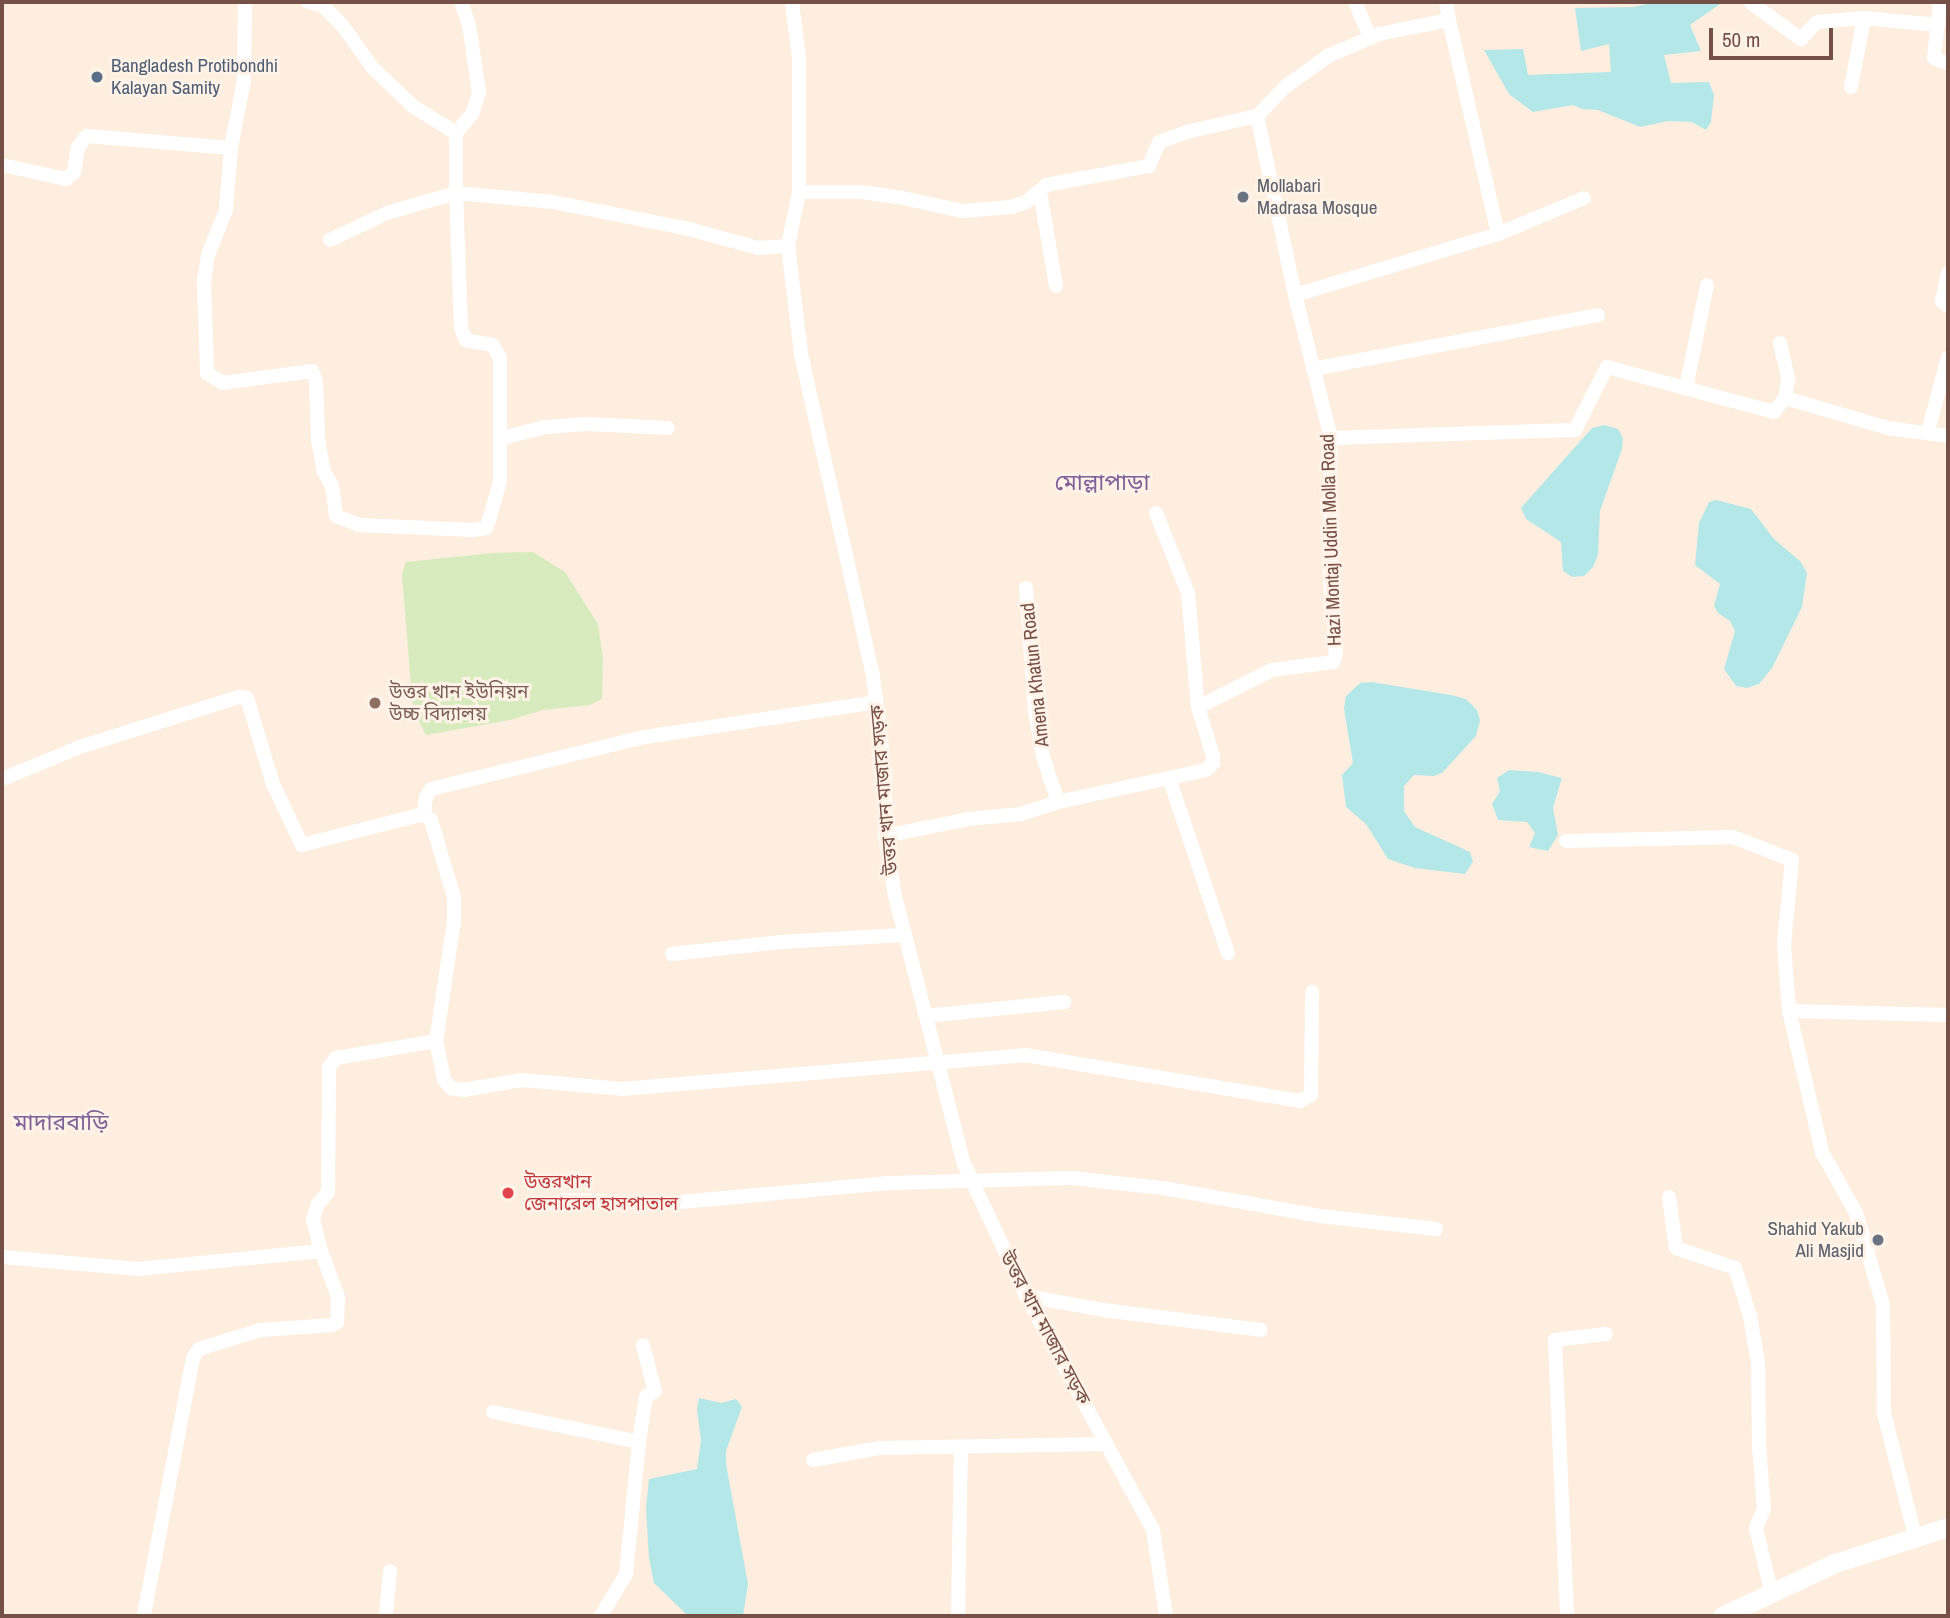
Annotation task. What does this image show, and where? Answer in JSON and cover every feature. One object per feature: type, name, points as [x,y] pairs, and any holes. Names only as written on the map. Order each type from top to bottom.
[{"type":"main road","points":[[1722,1616],[1772,1595],[1835,1563],[1948,1527]]},
{"type":"street","points":[[245,2],[244,80],[231,148],[226,210],[208,255],[204,281],[207,373],[223,383],[312,371],[316,381],[318,439],[324,472],[332,486],[336,516],[359,525],[486,528],[500,482],[500,358],[493,345],[466,340],[461,328],[456,133],[472,114],[479,92],[469,25],[461,2]]},
{"type":"street","points":[[308,2],[322,5],[342,25],[373,68],[414,107],[456,133]]},
{"type":"street","name":"উত্তর খান মাজার সড়ক","points":[[792,2],[799,59],[799,192],[788,246],[801,354],[876,702],[885,771],[885,836],[904,935],[970,1180],[1026,1296],[1153,1530],[1166,1616]]},
{"type":"street","points":[[1355,2],[1370,37]]},
{"type":"street","points":[[1446,2],[1498,234]]},
{"type":"street","points":[[1940,2],[1934,58],[1948,64]]},
{"type":"street","points":[[1751,3],[1801,39],[1817,22],[1864,18],[1939,25]]},
{"type":"street","points":[[1851,87],[1864,18]]},
{"type":"street","points":[[799,192],[860,192],[979,211],[1018,205],[1040,192],[1045,185],[1149,166],[1159,142],[1186,132],[1257,116],[1285,87],[1328,57],[1370,37],[1402,27],[1449,20]]},
{"type":"street","name":"Hazi Montaj Uddin Molla Road","points":[[1198,707],[1272,670],[1333,662],[1336,653],[1330,582],[1331,438],[1295,295],[1257,116]]},
{"type":"street","points":[[2,165],[66,179],[72,177],[78,147],[87,136],[231,148]]},
{"type":"street","points":[[1040,192],[1056,286]]},
{"type":"street","points":[[330,240],[387,213],[456,193],[553,202],[689,229],[750,247],[788,246]]},
{"type":"street","points":[[1295,295],[1498,234],[1584,198]]},
{"type":"street","points":[[1948,273],[1942,301],[1948,306]]},
{"type":"street","points":[[1686,388],[1707,285]]},
{"type":"street","points":[[1313,369],[1598,315]]},
{"type":"street","points":[[1331,438],[1575,430],[1607,367],[1774,412],[1785,398],[1788,379],[1780,343]]},
{"type":"street","points":[[1928,431],[1948,358]]},
{"type":"street","points":[[1785,398],[1888,428],[1928,431],[1948,436]]},
{"type":"street","points":[[502,438],[545,427],[587,424],[668,428]]},
{"type":"street","points":[[885,836],[969,819],[1021,814],[1058,803],[1206,770],[1213,764],[1209,739],[1198,707],[1188,593],[1156,513]]},
{"type":"street","name":"Amena Khatun Road","points":[[1026,588],[1035,710],[1043,757],[1058,803]]},
{"type":"street","points":[[2,779],[80,747],[239,697],[247,698],[274,784],[302,845],[424,814]]},
{"type":"street","points":[[424,814],[430,789],[645,737],[876,702]]},
{"type":"street","points":[[1169,778],[1228,953]]},
{"type":"street","points":[[424,814],[431,820],[453,897],[454,922],[436,1041],[444,1080],[451,1088],[463,1090],[522,1080],[622,1089],[1025,1055],[1300,1101],[1311,1095],[1312,992]]},
{"type":"street","points":[[1566,841],[1733,837],[1792,860],[1784,944],[1789,1011],[1822,1152],[1856,1213],[1883,1305],[1884,1413],[1914,1536]]},
{"type":"street","points":[[671,954],[780,942],[904,935]]},
{"type":"street","points":[[926,1016],[1064,1002]]},
{"type":"street","points":[[1789,1011],[1948,1015]]},
{"type":"street","points":[[144,1616],[193,1358],[199,1349],[260,1330],[332,1325],[337,1322],[338,1297],[313,1220],[318,1204],[328,1192],[329,1067],[336,1058],[436,1041]]},
{"type":"street","points":[[543,1205],[563,1200],[669,1203],[806,1189],[970,1180],[1072,1178],[1163,1188],[1320,1216],[1436,1228]]},
{"type":"street","points":[[1669,1197],[1676,1248],[1735,1268],[1750,1317],[1758,1363],[1759,1446],[1764,1509],[1756,1528],[1772,1595]]},
{"type":"street","points":[[2,1256],[138,1269],[321,1251]]},
{"type":"street","points":[[1026,1296],[1103,1310],[1261,1330]]},
{"type":"street","points":[[1567,1616],[1555,1340],[1606,1334]]},
{"type":"street","points":[[601,1616],[626,1574],[646,1397],[655,1391],[643,1346]]},
{"type":"street","points":[[493,1412],[639,1442]]},
{"type":"street","points":[[813,1460],[879,1448],[1106,1444]]},
{"type":"street","points":[[958,1616],[961,1447]]},
{"type":"street","points":[[386,1616],[390,1572]]},
{"type":"green space","points":[[533,552],[565,572],[598,624],[603,658],[602,699],[590,705],[543,710],[510,720],[426,735],[413,710],[402,574],[406,562],[492,553]]},
{"type":"water","points":[[1656,2],[1723,2],[1690,25],[1701,51],[1664,55],[1671,83],[1709,82],[1714,95],[1711,122],[1706,130],[1692,122],[1668,121],[1640,127],[1598,110],[1582,109],[1573,105],[1533,112],[1509,94],[1484,50],[1523,49],[1528,75],[1611,72],[1609,44],[1581,51],[1575,8],[1633,7]]},
{"type":"water","points":[[1604,425],[1618,429],[1623,438],[1622,449],[1600,511],[1598,555],[1593,567],[1584,576],[1572,577],[1563,571],[1561,542],[1526,519],[1521,508],[1592,428]]},
{"type":"water","points":[[1716,500],[1751,509],[1774,539],[1800,561],[1807,573],[1802,607],[1772,668],[1759,684],[1747,688],[1736,686],[1724,669],[1735,631],[1730,621],[1718,613],[1714,606],[1720,584],[1695,565],[1699,523],[1709,502]]},
{"type":"water","points":[[1371,682],[1451,695],[1466,699],[1477,710],[1480,721],[1476,736],[1442,773],[1434,776],[1414,775],[1404,786],[1404,811],[1415,827],[1470,852],[1473,862],[1465,874],[1415,868],[1388,859],[1366,824],[1346,807],[1342,775],[1353,763],[1344,709],[1346,696],[1360,683]]},
{"type":"water","points":[[1509,770],[1538,772],[1562,778],[1553,808],[1558,835],[1548,851],[1529,847],[1535,833],[1527,822],[1498,820],[1492,804],[1500,791],[1497,778]]},
{"type":"water","points":[[699,1398],[721,1403],[736,1399],[742,1407],[726,1451],[726,1464],[748,1584],[743,1616],[684,1616],[686,1614],[654,1583],[649,1558],[646,1509],[649,1479],[697,1469],[701,1441],[697,1409]]},
{"type":"place","name":"Bangladesh Protibondhi Kalayan Samity","points":[[97,77]]},
{"type":"place","name":"Mollabari Madrasa Mosque","points":[[1243,197]]},
{"type":"place","name":"উত্তর খান ইউনিয়ন উচ্চ বিদ্যালয়","points":[[375,703]]},
{"type":"place","name":"উত্তরখান জেনারেল হাসপাতাল","points":[[508,1193]]},
{"type":"place","name":"Shahid Yakub Ali Masjid","points":[[1878,1240]]},
{"type":"district","name":"মোল্লাপাড়া","points":[[1102,482]]},
{"type":"district","name":"মাদারবাড়ি","points":[[61,1122]]}]
